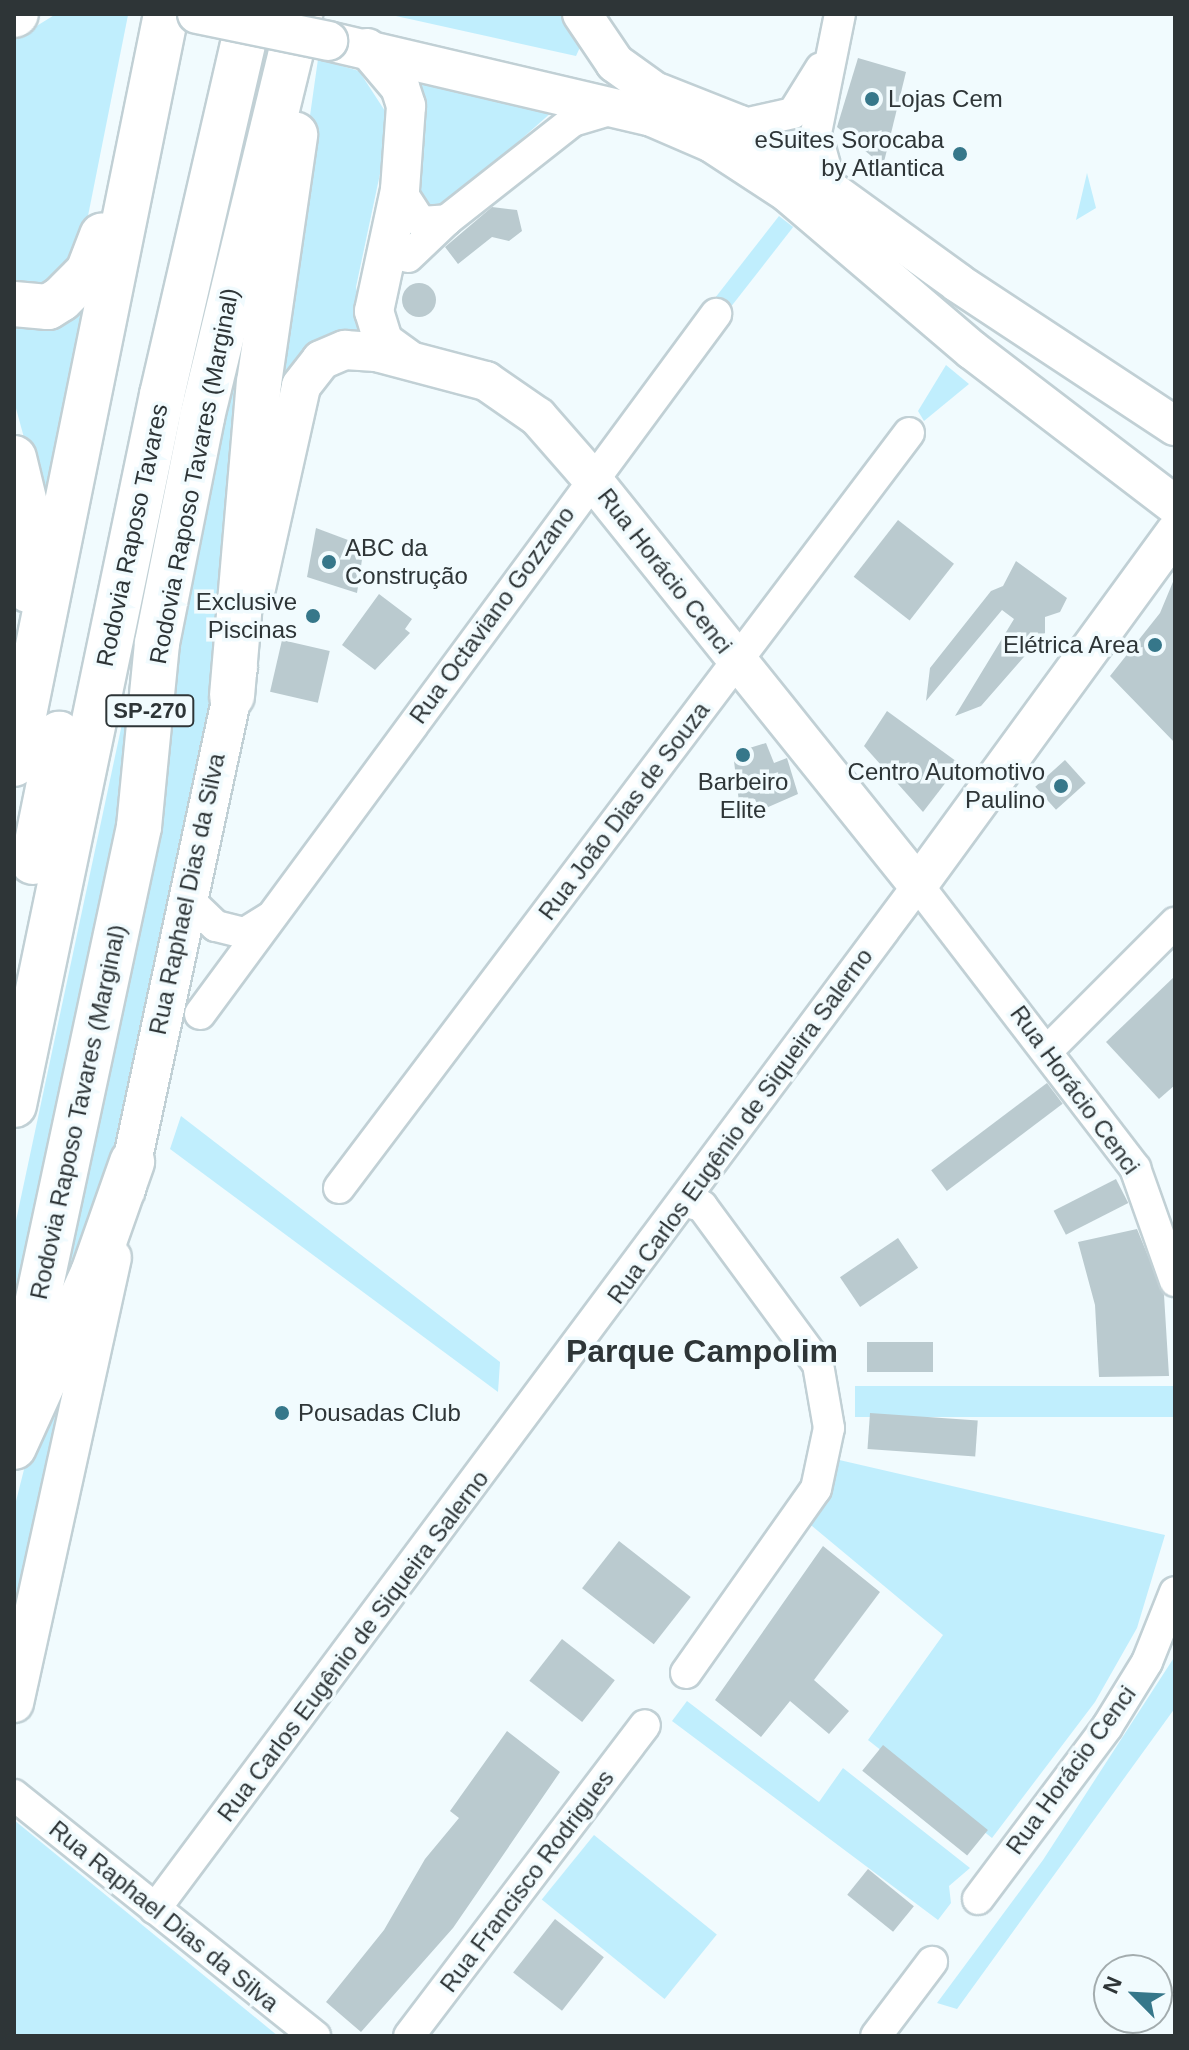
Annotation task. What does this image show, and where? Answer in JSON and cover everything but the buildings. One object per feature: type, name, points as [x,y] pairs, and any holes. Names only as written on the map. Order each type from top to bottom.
[{"type":"highway","name":"Rodovia Raposo Tavares","points":[[14,953],[153,299],[224,14]]},
{"type":"highway","name":"Rodovia Raposo Tavares","points":[[14,1105],[138,503],[250,14]]},
{"type":"highway","points":[[232,696],[259,383],[319,20]]},
{"type":"highway","name":"Rodovia Raposo Tavares (Marginal)","points":[[14,1411],[139,827],[157,643],[202,417],[319,20]]},
{"type":"highway","points":[[14,764],[163,24]]},
{"type":"highway","points":[[14,304],[48,307],[88,272],[148,97]]},
{"type":"highway","points":[[14,686],[29,578],[17,475]]},
{"type":"highway","points":[[14,1447],[93,1273],[132,1162]]},
{"type":"main road","points":[[197,14],[319,20],[448,57],[712,143],[788,193],[972,350],[1175,505]]},
{"type":"main road","points":[[582,14],[615,63],[654,91]]},
{"type":"main road","points":[[319,20],[367,48],[400,87],[406,106],[400,190],[374,311],[378,335],[406,358]]},
{"type":"main road","points":[[367,48],[448,57],[654,91],[740,125],[1160,415],[1175,449]]},
{"type":"main road","name":"Rua Raphael Dias da Silva","points":[[14,1703],[132,1162],[188,875],[305,377],[345,350],[406,358]]},
{"type":"main road","name":"Rua Horácio Cenci","points":[[406,358],[486,381],[514,397],[592,479],[918,885]]},
{"type":"main road","name":"Rua Carlos Eugênio de Siqueira Salerno","points":[[918,885],[1175,532]]},
{"type":"main road","points":[[882,843],[913,857],[946,845]]},
{"type":"street","points":[[832,190],[816,133],[830,48],[840,14]]},
{"type":"street","points":[[740,125],[793,113],[830,48]]},
{"type":"street","points":[[400,190],[425,235],[573,121],[613,109]]},
{"type":"street","name":"Rua Octaviano Gozzano","points":[[200,1014],[716,314]]},
{"type":"street","name":"Rua João Dias de Souza","points":[[339,1188],[909,433]]},
{"type":"street","points":[[188,875],[194,905],[216,926],[245,933],[270,916]]},
{"type":"street","name":"Rua Horácio Cenci","points":[[918,885],[1048,1050],[1135,1168],[1175,1281]]},
{"type":"street","name":"Rua Carlos Eugênio de Siqueira Salerno","points":[[155,1909],[683,1205],[918,885]]},
{"type":"street","points":[[1048,1050],[1175,923]]},
{"type":"street","points":[[683,1205],[702,1206],[726,1243],[818,1364],[829,1428],[816,1489],[686,1673]]},
{"type":"street","name":"Rua Horácio Cenci","points":[[978,1899],[1107,1727],[1147,1662],[1175,1592]]},
{"type":"street","name":"Rua Francisco Rodrigues","points":[[409,2036],[645,1725]]},
{"type":"street","name":"Rua Raphael Dias da Silva","points":[[14,1795],[315,2036]]},
{"type":"street","points":[[876,2036],[932,1962]]},
{"type":"shaded area","points":[[56,14],[128,15],[84,236],[74,261],[34,295],[14,287],[14,40]]},
{"type":"shaded area","points":[[565,14],[581,45],[576,56],[396,16]]},
{"type":"shaded area","points":[[318,59],[359,71],[385,111],[388,136],[356,287],[367,337],[352,337],[257,491]]},
{"type":"shaded area","points":[[416,79],[553,111],[453,200],[427,208],[413,193],[424,133]]},
{"type":"shaded area","points":[[1087,173],[1096,208],[1076,220]]},
{"type":"shaded area","points":[[779,216],[793,227],[730,308],[716,297]]},
{"type":"shaded area","points":[[254,257],[231,604],[114,1203],[54,1323]]},
{"type":"shaded area","points":[[89,300],[50,533],[14,401],[14,318]]},
{"type":"shaded area","points":[[209,316],[133,758],[14,1363],[14,1230]]},
{"type":"shaded area","points":[[946,365],[969,384],[924,421],[918,411]]},
{"type":"shaded area","points":[[181,1116],[500,1362],[498,1392],[170,1149]]},
{"type":"shaded area","points":[[83,1338],[14,1638],[14,1509],[32,1438]]},
{"type":"shaded area","points":[[855,1386],[1175,1386],[1175,1417],[855,1417]]},
{"type":"shaded area","points":[[835,1459],[1165,1535],[1137,1628],[1095,1702],[992,1838],[868,1740],[943,1635],[806,1521]]},
{"type":"shaded area","points":[[1175,1656],[1175,1708],[957,2009],[937,2003],[1043,1860]]},
{"type":"shaded area","points":[[687,1701],[819,1802],[843,1768],[970,1868],[949,1886],[951,1903],[938,1920],[672,1721]]},
{"type":"shaded area","points":[[14,1820],[278,2036],[14,2036]]},
{"type":"shaded area","points":[[594,1835],[717,1934],[665,1999],[542,1900]]},
{"type":"place","name":"Lojas Cem","points":[[872,99]]},
{"type":"place","name":"eSuites Sorocaba by Atlantica","points":[[960,154]]},
{"type":"place","name":"ABC da Construção","points":[[329,562]]},
{"type":"place","name":"Exclusive Piscinas","points":[[313,616]]},
{"type":"place","name":"Elétrica Area","points":[[1155,645]]},
{"type":"place","name":"Barbeiro Elite","points":[[743,755]]},
{"type":"place","name":"Centro Automotivo Paulino","points":[[1061,786]]},
{"type":"place","name":"Pousadas Club","points":[[282,1413]]},
{"type":"district","name":"Parque Campolim","points":[[702,1351]]}]
